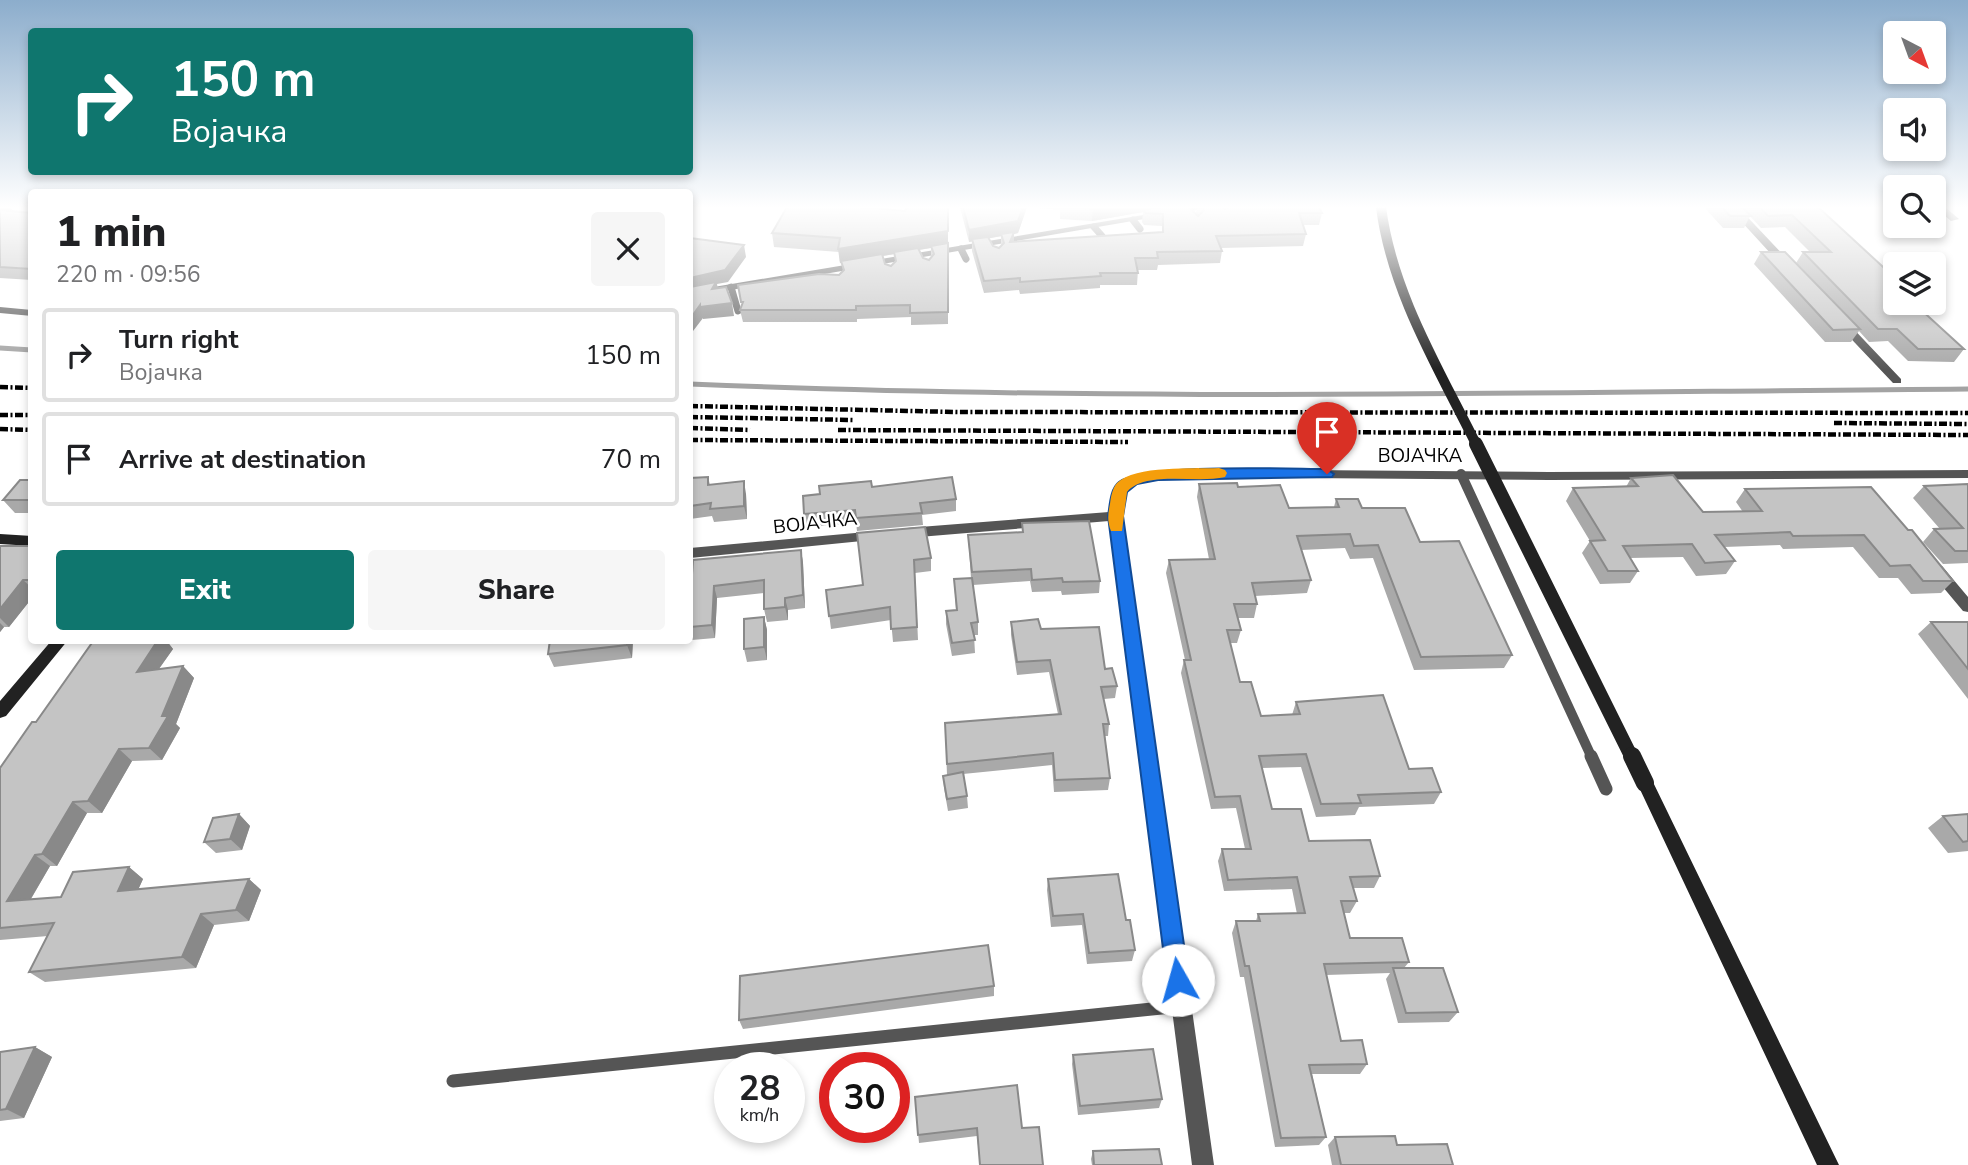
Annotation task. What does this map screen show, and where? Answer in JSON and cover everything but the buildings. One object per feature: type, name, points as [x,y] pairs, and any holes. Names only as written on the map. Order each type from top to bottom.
[{"type":"main road","points":[[1392,261],[1423,340],[1645,783],[1828,1165]]},
{"type":"main road","points":[[0,539],[28,541]]},
{"type":"main road","points":[[0,712],[58,644]]},
{"type":"street","points":[[693,294],[835,270],[890,267],[923,261]]},
{"type":"street","points":[[1783,261],[1796,275]]},
{"type":"street","points":[[0,310],[28,313]]},
{"type":"street","points":[[1833,313],[1896,381]]},
{"type":"street","name":"ВОЈАЧКА","points":[[693,553],[1115,516],[1122,487],[1133,480],[1158,475],[1461,474],[1858,479],[1968,474]]},
{"type":"street","points":[[1115,516],[1203,1165]]},
{"type":"street","points":[[1924,556],[1968,607]]},
{"type":"lane","points":[[835,270],[839,281]]},
{"type":"lane","points":[[731,288],[738,311]]},
{"type":"lane","points":[[1461,474],[1606,789]]},
{"type":"lane","points":[[453,1081],[1181,1006]]},
{"type":"waterway","points":[[0,348],[28,350]]},
{"type":"waterway","points":[[693,384],[850,390],[1169,394],[1968,389]]},
{"type":"railway","points":[[0,387],[28,388]]},
{"type":"railway","points":[[693,406],[956,412],[1968,413]]},
{"type":"railway","points":[[0,415],[28,415]]},
{"type":"railway","points":[[693,417],[854,420]]},
{"type":"railway","points":[[1834,423],[1968,424]]},
{"type":"railway","points":[[693,428],[750,430]]},
{"type":"railway","points":[[0,429],[28,430]]},
{"type":"railway","points":[[838,430],[1968,435]]},
{"type":"railway","points":[[693,440],[1128,442]]},
{"type":"slow traffic","points":[[1117,527],[1115,516],[1119,492],[1126,483],[1141,477],[1158,475],[1219,473]]},
{"type":"route","points":[[1178,980],[1115,516],[1119,492],[1126,483],[1141,477],[1158,475],[1327,474]]}]
